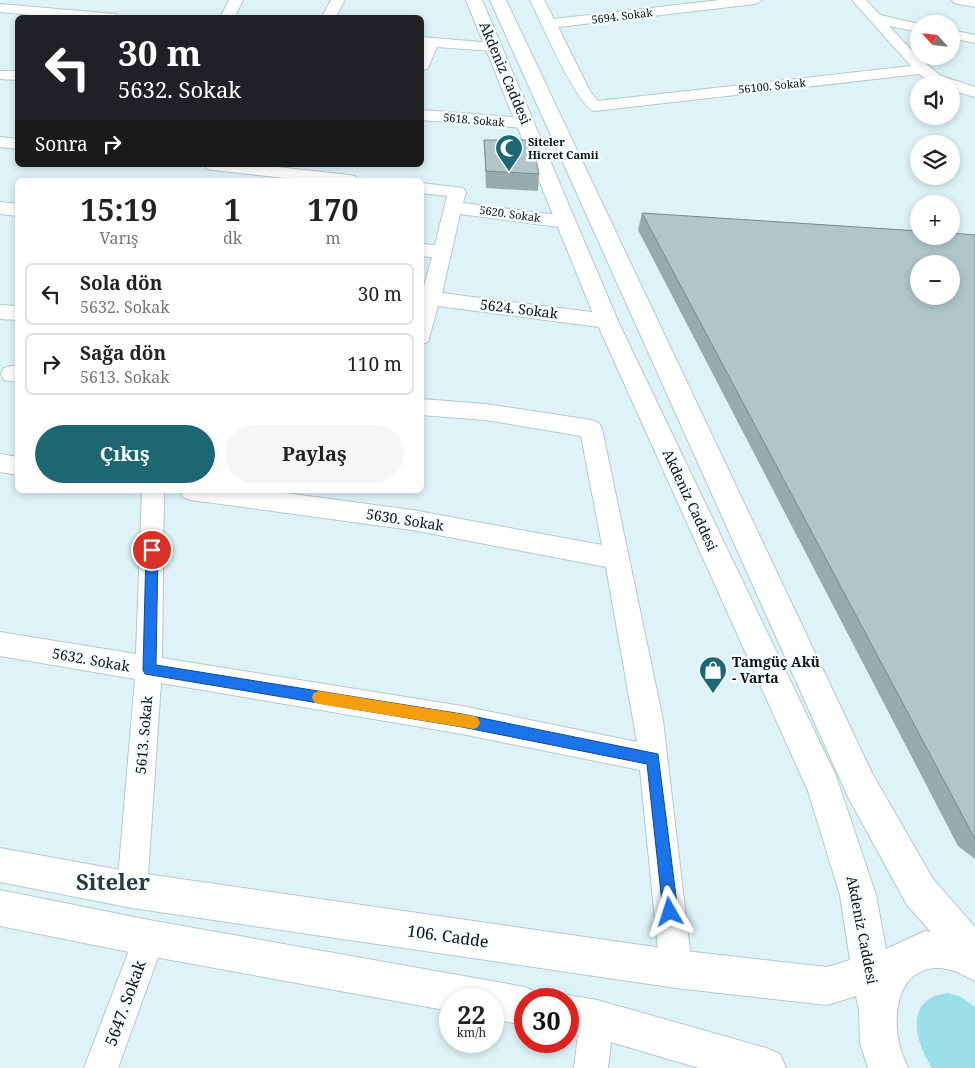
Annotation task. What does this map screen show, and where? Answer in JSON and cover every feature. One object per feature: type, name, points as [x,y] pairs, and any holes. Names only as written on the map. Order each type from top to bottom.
[{"type":"main road","name":"Akdeniz Caddesi","points":[[474,0],[607,321],[824,788],[858,895],[881,982],[878,1034],[888,1068]]},
{"type":"main road","name":"Akdeniz Caddesi","points":[[498,0],[860,785],[920,892],[975,955]]},
{"type":"main road","name":"106. Cadde","points":[[0,865],[132,890],[676,969],[827,986],[881,982],[915,952],[938,949],[965,956],[975,962]]},
{"type":"main road","points":[[0,908],[149,938],[439,990]]},
{"type":"main road","points":[[582,1016],[766,1068]]},
{"type":"street","points":[[228,15],[236,0]]},
{"type":"street","points":[[330,15],[338,0]]},
{"type":"street","points":[[537,0],[549,24]]},
{"type":"street","name":"5694. Sokak","points":[[549,24],[755,0]]},
{"type":"street","points":[[858,0],[929,75]]},
{"type":"street","points":[[959,0],[975,3]]},
{"type":"street","points":[[0,19],[10,6],[92,15]]},
{"type":"street","points":[[876,19],[910,26]]},
{"type":"street","name":"56100. Sokak","points":[[549,24],[583,92],[594,106],[923,70]]},
{"type":"street","points":[[960,36],[975,39]]},
{"type":"street","points":[[424,55],[427,42],[494,47]]},
{"type":"street","points":[[0,74],[15,76]]},
{"type":"street","points":[[960,88],[975,92]]},
{"type":"street","name":"5618. Sokak","points":[[424,115],[526,123]]},
{"type":"street","points":[[0,142],[15,144]]},
{"type":"street","points":[[232,167],[331,178]]},
{"type":"street","name":"5620. Sokak","points":[[424,189],[455,199],[566,222]]},
{"type":"street","points":[[424,326],[455,199]]},
{"type":"street","points":[[0,208],[15,210]]},
{"type":"street","points":[[424,250],[442,252]]},
{"type":"street","name":"5624. Sokak","points":[[431,298],[607,321]]},
{"type":"street","points":[[0,312],[15,313]]},
{"type":"street","points":[[424,407],[486,412],[591,429],[649,720],[676,969]]},
{"type":"street","points":[[0,464],[15,466]]},
{"type":"street","name":"5613. Sokak","points":[[132,890],[149,670],[153,493]]},
{"type":"street","name":"5630. Sokak","points":[[213,493],[412,520],[617,558]]},
{"type":"street","name":"5632. Sokak","points":[[0,644],[462,720],[654,759]]},
{"type":"street","name":"5647. Sokak","points":[[101,1068],[149,938]]},
{"type":"street","points":[[582,1016],[591,1068]]},
{"type":"shaded area","points":[[948,993],[961,997],[975,1007],[975,1068],[932,1068],[921,1046],[917,1023],[919,1012],[924,1003],[934,997]]},
{"type":"building","points":[[484,140],[532,140],[539,174],[486,171]]},
{"type":"building","points":[[642,213],[910,230],[910,245],[960,245],[960,234],[975,235],[975,839]]},
{"type":"slow traffic","points":[[319,697],[474,723]]},
{"type":"place","name":"Siteler Hicret Camii","points":[[509,172]]},
{"type":"place","name":"Tamgüç Akü - Varta","points":[[713,694]]},
{"type":"district","name":"Siteler","points":[[113,882]]},
{"type":"route","points":[[152,550],[149,670],[462,720],[654,759],[670,912]]}]
